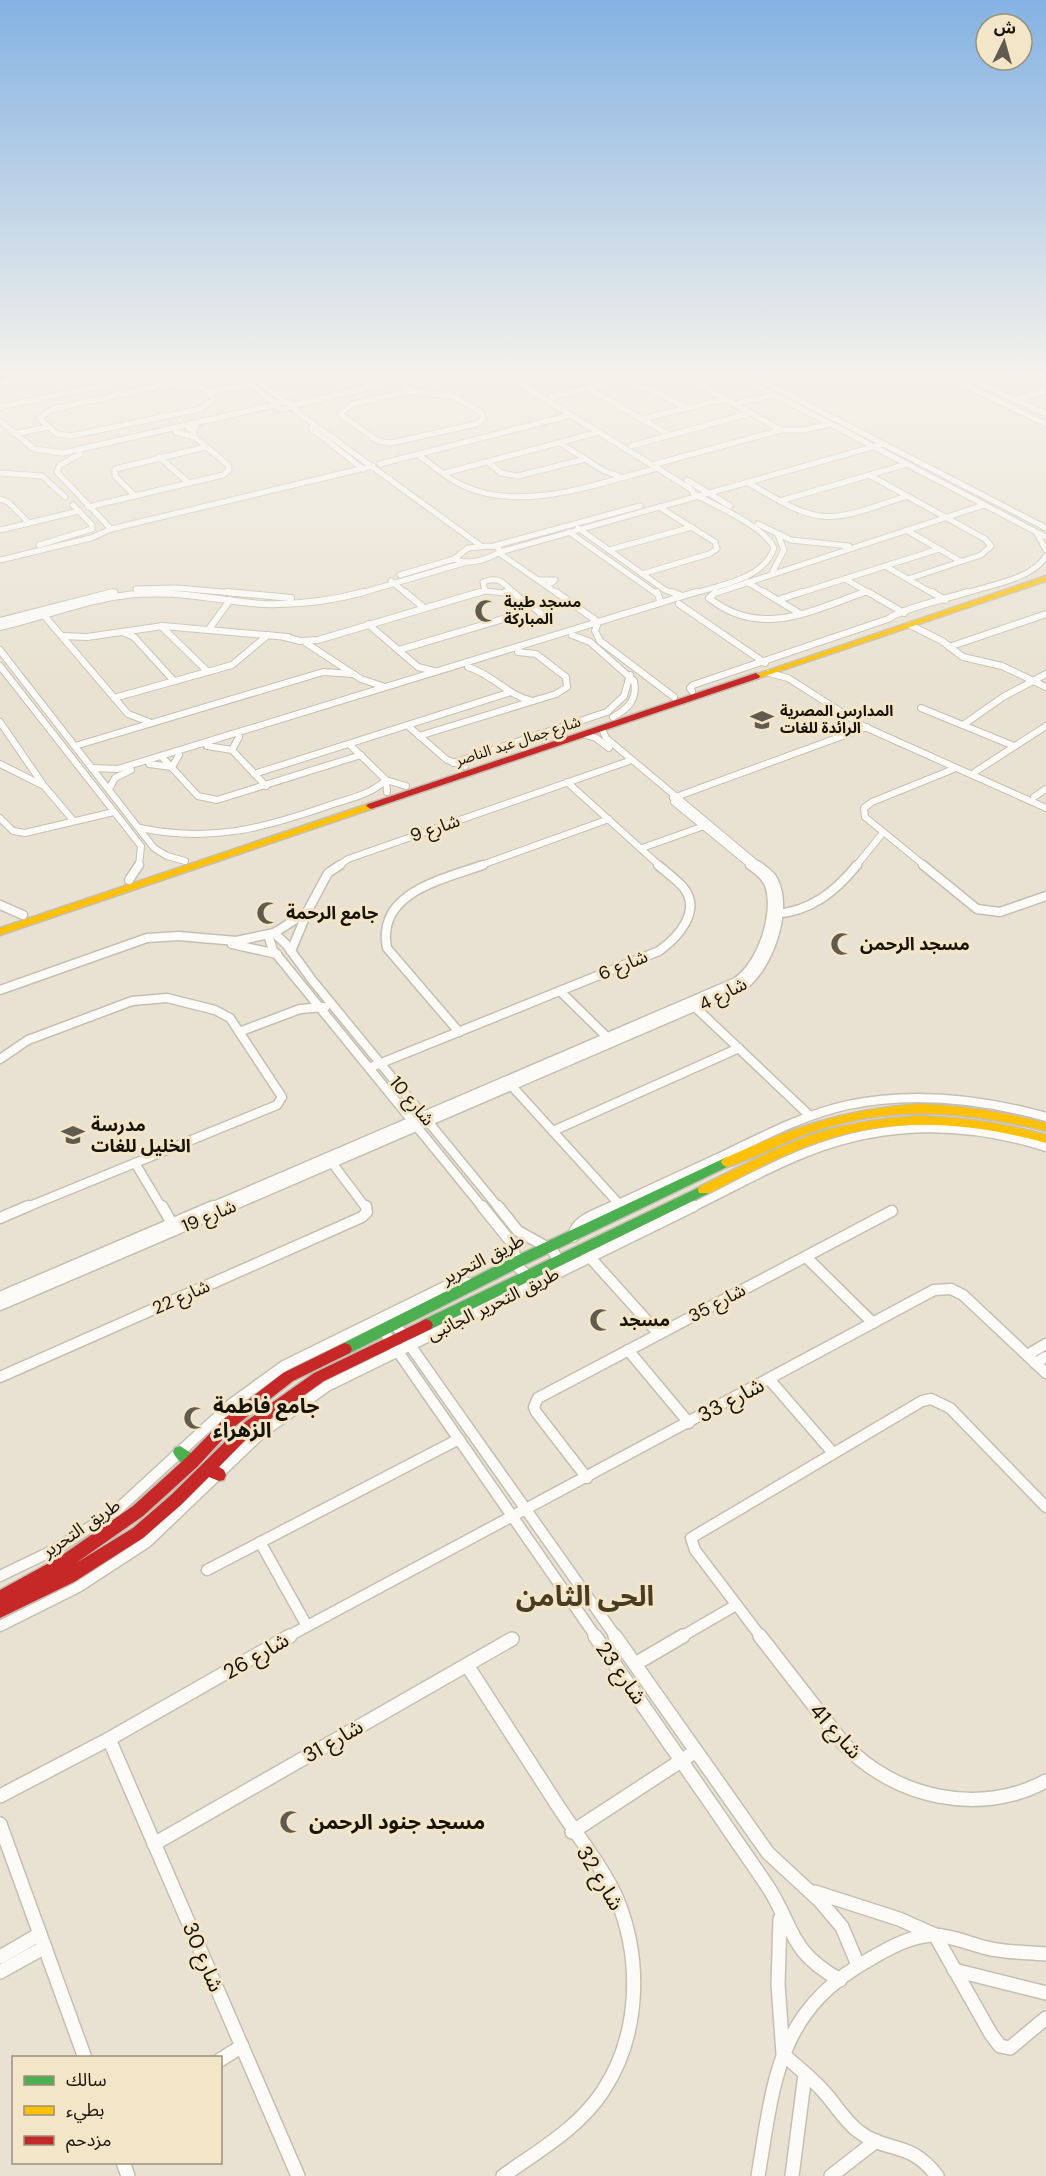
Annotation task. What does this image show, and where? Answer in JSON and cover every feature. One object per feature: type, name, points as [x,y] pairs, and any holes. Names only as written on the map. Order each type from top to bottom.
[{"type":"main road","name":"شارع جمال عبد الناصر","points":[[1000,590],[1046,571]]},
{"type":"main road","name":"شارع جمال عبد الناصر","points":[[0,923],[185,861],[586,735],[904,617],[1046,578]]},
{"type":"main road","name":"شارع جمال عبد الناصر","points":[[329,816],[387,786],[406,786],[459,764],[613,717],[767,666],[791,674],[904,617]]},
{"type":"main road","name":"شارع جمال عبد الناصر","points":[[0,932],[304,824]]},
{"type":"main road","name":"طريق التحرير","points":[[0,1598],[45,1574],[109,1533],[158,1495],[230,1423],[288,1377],[517,1262],[573,1238],[756,1144],[843,1116],[911,1103],[984,1111],[1046,1127]]},
{"type":"main road","name":"طريق التحرير","points":[[0,1611],[68,1577],[117,1548],[169,1506],[250,1426],[296,1391],[406,1340],[558,1259],[586,1252],[790,1148],[848,1129],[878,1123],[942,1119],[1001,1125],[1046,1139]]},
{"type":"main road","points":[[180,1452],[192,1462]]},
{"type":"main road","points":[[207,1467],[219,1475]]},
{"type":"street","points":[[44,478],[65,497]]},
{"type":"street","points":[[60,478],[111,529]]},
{"type":"street","points":[[117,478],[135,496]]},
{"type":"street","points":[[183,478],[189,483]]},
{"type":"street","points":[[88,507],[212,478]]},
{"type":"street","points":[[0,560],[98,535],[111,529],[327,478]]},
{"type":"street","points":[[389,478],[481,546]]},
{"type":"street","points":[[453,478],[474,490],[511,497],[552,494],[614,478]]},
{"type":"street","points":[[674,478],[693,492]]},
{"type":"street","points":[[109,789],[115,778],[163,758],[358,695],[476,662],[683,596],[755,572],[771,561],[774,554],[771,541],[765,535],[677,478]]},
{"type":"street","points":[[0,621],[139,594],[175,594],[263,604],[305,603],[487,559],[499,552],[659,507],[753,478]]},
{"type":"street","points":[[708,493],[762,478]]},
{"type":"street","points":[[780,501],[860,478]]},
{"type":"street","points":[[874,478],[985,539],[991,546],[986,552],[908,579]]},
{"type":"street","points":[[932,478],[1046,537]]},
{"type":"street","points":[[948,478],[1046,528]]},
{"type":"street","points":[[747,482],[809,516],[832,518],[907,496]]},
{"type":"street","points":[[0,627],[98,595],[138,588],[177,588],[266,598],[296,598],[341,592],[391,581],[454,558],[461,551],[481,546],[494,546],[693,492],[708,493],[778,536],[806,543],[855,546]]},
{"type":"street","points":[[0,499],[8,502],[29,523]]},
{"type":"street","points":[[866,592],[772,621],[751,622],[739,618],[709,598],[711,594],[772,573],[984,505]]},
{"type":"street","points":[[73,506],[93,526],[89,532]]},
{"type":"street","points":[[642,573],[714,552],[717,545],[659,507]]},
{"type":"street","points":[[0,530],[79,511]]},
{"type":"street","points":[[573,524],[666,591],[683,596]]},
{"type":"street","points":[[609,550],[692,527]]},
{"type":"street","points":[[1035,531],[1046,528]]},
{"type":"street","points":[[906,530],[960,561]]},
{"type":"street","points":[[1035,531],[1046,550]]},
{"type":"street","points":[[0,555],[89,532],[98,535]]},
{"type":"street","points":[[569,532],[656,591],[661,603]]},
{"type":"street","points":[[772,573],[783,550],[778,536]]},
{"type":"street","points":[[454,544],[461,551]]},
{"type":"street","points":[[494,546],[595,623]]},
{"type":"street","points":[[778,600],[939,549]]},
{"type":"street","points":[[608,558],[617,555]]},
{"type":"street","points":[[904,617],[945,600],[1035,569],[1046,556]]},
{"type":"street","points":[[454,558],[467,562]]},
{"type":"street","points":[[885,566],[945,600]]},
{"type":"street","points":[[486,591],[483,582],[493,578],[501,580],[548,620],[533,623],[520,614]]},
{"type":"street","points":[[538,580],[548,578],[555,580],[547,586]]},
{"type":"street","points":[[844,579],[888,605],[969,660],[1002,666],[1046,687]]},
{"type":"street","points":[[391,581],[424,608]]},
{"type":"street","points":[[747,582],[799,613]]},
{"type":"street","points":[[300,640],[326,638],[336,633],[486,591],[514,593]]},
{"type":"street","points":[[209,628],[230,600]]},
{"type":"street","points":[[399,651],[520,614],[526,604],[524,600]]},
{"type":"street","points":[[679,604],[767,666]]},
{"type":"street","points":[[42,613],[128,714],[152,723]]},
{"type":"street","points":[[949,646],[1046,614]]},
{"type":"street","points":[[590,642],[595,623]]},
{"type":"street","points":[[595,623],[595,631],[600,641],[674,697]]},
{"type":"street","points":[[368,624],[418,667],[438,671]]},
{"type":"street","points":[[62,636],[90,638],[115,631],[160,626],[209,628],[284,637],[300,640],[326,652],[361,679],[386,687]]},
{"type":"street","points":[[160,626],[208,672]]},
{"type":"street","points":[[134,637],[135,632],[142,627]]},
{"type":"street","points":[[92,768],[118,769],[179,755],[468,667],[476,662],[572,635],[582,627]]},
{"type":"street","points":[[115,631],[134,637],[174,681]]},
{"type":"street","points":[[284,637],[336,633]]},
{"type":"street","points":[[114,698],[232,665],[254,644],[268,635]]},
{"type":"street","points":[[572,635],[590,642],[630,675],[636,687],[633,701],[613,717]]},
{"type":"street","points":[[74,650],[90,638]]},
{"type":"street","points":[[326,638],[324,645],[326,652]]},
{"type":"street","points":[[536,654],[539,645]]},
{"type":"street","points":[[0,650],[150,843],[160,852],[185,861]]},
{"type":"street","points":[[420,736],[563,691],[568,682],[566,677],[536,654],[518,652]]},
{"type":"street","points":[[324,672],[336,660]]},
{"type":"street","points":[[484,671],[486,661]]},
{"type":"street","points":[[0,666],[141,846],[139,866],[129,880]]},
{"type":"street","points":[[414,678],[418,667]]},
{"type":"street","points":[[468,667],[484,671],[519,699],[534,701]]},
{"type":"street","points":[[75,746],[324,672],[353,674]]},
{"type":"street","points":[[791,674],[868,726],[956,768],[1045,803]]},
{"type":"street","points":[[963,725],[1003,697],[1046,674]]},
{"type":"street","points":[[407,725],[459,764],[607,712],[628,691],[630,675]]},
{"type":"street","points":[[358,695],[362,687],[361,679]]},
{"type":"street","points":[[254,774],[511,692]]},
{"type":"street","points":[[517,707],[519,699]]},
{"type":"street","points":[[921,708],[1014,746]]},
{"type":"street","points":[[123,731],[128,714]]},
{"type":"street","points":[[0,722],[3,731],[72,819]]},
{"type":"street","points":[[673,798],[868,726],[1045,803]]},
{"type":"street","points":[[975,772],[1046,726]]},
{"type":"street","name":"شارع 4","points":[[602,729],[606,738],[629,761]]},
{"type":"street","points":[[55,736],[65,733]]},
{"type":"street","name":"شارع 4","points":[[414,1124],[747,984],[759,974],[770,956],[773,914],[779,895],[772,877],[629,761],[598,739],[586,735]]},
{"type":"street","points":[[232,750],[238,737]]},
{"type":"street","points":[[139,828],[189,837],[245,832],[387,786],[349,744]]},
{"type":"street","points":[[207,746],[232,750],[266,786]]},
{"type":"street","points":[[172,767],[179,755]]},
{"type":"street","points":[[163,758],[198,796],[206,799],[228,798],[361,755]]},
{"type":"street","name":"شارع 9","points":[[271,934],[307,912],[328,873],[348,859],[629,761]]},
{"type":"street","points":[[0,764],[44,786]]},
{"type":"street","points":[[148,764],[172,767]]},
{"type":"street","points":[[956,768],[867,805],[863,813],[865,817],[882,834],[977,909],[1000,912],[1046,896]]},
{"type":"street","name":"شارع 6","points":[[369,1068],[659,951],[672,943],[688,923],[691,912],[685,889],[567,782]]},
{"type":"street","points":[[1034,798],[1046,789]]},
{"type":"street","points":[[89,814],[107,803]]},
{"type":"street","points":[[0,818],[14,832],[21,833],[89,814],[114,812]]},
{"type":"street","points":[[459,1032],[387,948],[384,933],[400,901],[416,890],[609,819]]},
{"type":"street","points":[[642,848],[707,825]]},
{"type":"street","points":[[773,914],[813,905],[831,894],[855,868],[869,846],[882,834]]},
{"type":"street","points":[[141,846],[150,843]]},
{"type":"street","points":[[0,905],[22,915]]},
{"type":"street","points":[[291,951],[307,912]]},
{"type":"street","points":[[225,942],[271,934]]},
{"type":"street","name":"شارع 10","points":[[271,934],[291,951],[322,992],[518,1230],[531,1241],[555,1252],[558,1259]]},
{"type":"street","name":"شارع 10","points":[[271,934],[277,954],[511,1242],[519,1268],[527,1275]]},
{"type":"street","points":[[0,990],[147,938],[179,936],[225,942],[277,954]]},
{"type":"street","points":[[560,991],[610,1041]]},
{"type":"street","points":[[300,1009],[312,997],[322,992]]},
{"type":"street","points":[[0,1059],[28,1040],[144,998],[168,998],[215,1010],[230,1018],[282,1097],[277,1105],[0,1218]]},
{"type":"street","points":[[239,1032],[300,1009],[333,1005]]},
{"type":"street","points":[[694,1005],[810,1116]]},
{"type":"street","points":[[553,1131],[739,1048]]},
{"type":"street","points":[[510,1083],[619,1204]]},
{"type":"street","points":[[573,1238],[577,1225],[619,1204],[756,1144],[810,1116],[849,1105],[976,1102],[1046,1117]]},
{"type":"street","name":"شارع 19","points":[[0,1305],[414,1124]]},
{"type":"street","name":"طريق التحرير الجانبى","points":[[406,1340],[586,1252],[806,1152],[848,1137],[898,1129],[957,1128],[1010,1136],[1046,1147]]},
{"type":"street","name":"شارع 22","points":[[0,1377],[362,1217],[367,1212],[367,1206],[330,1160]]},
{"type":"street","points":[[135,1163],[174,1227]]},
{"type":"street","name":"شارع 35","points":[[587,1478],[536,1412],[535,1402],[628,1350],[892,1211]]},
{"type":"street","name":"شارع 19","points":[[0,1297],[174,1227]]},
{"type":"street","points":[[586,1252],[659,1334]]},
{"type":"street","points":[[806,1257],[873,1323]]},
{"type":"street","name":"طريق التحرير الجانبى","points":[[0,1576],[54,1550],[111,1514],[145,1487],[233,1402],[284,1366],[459,1280],[474,1285]]},
{"type":"street","name":"شارع 33","points":[[513,1518],[934,1290],[951,1289],[963,1294],[1027,1355]]},
{"type":"street","name":"شارع 23","points":[[395,1324],[768,1853],[802,1888],[832,1911],[853,1946],[858,1965]]},
{"type":"street","name":"شارع 23","points":[[383,1330],[768,1886],[789,1934],[802,1954],[814,1965],[840,1980]]},
{"type":"street","points":[[1046,1344],[1027,1355],[1046,1373]]},
{"type":"street","points":[[0,1626],[78,1587],[113,1565],[178,1516],[260,1434],[303,1400],[394,1346]]},
{"type":"street","points":[[628,1350],[689,1423]]},
{"type":"street","points":[[1035,1363],[1046,1357]]},
{"type":"street","points":[[769,1379],[833,1453],[922,1401],[931,1399],[950,1408],[1046,1507]]},
{"type":"street","points":[[207,1570],[459,1439]]},
{"type":"street","name":"شارع 41","points":[[833,1453],[694,1534],[692,1545],[842,1743],[885,1777],[910,1788],[965,1800],[992,1800],[1018,1795],[1046,1782]]},
{"type":"street","name":"شارع 26","points":[[0,1796],[109,1739],[307,1626],[513,1518]]},
{"type":"street","points":[[260,1542],[307,1626]]},
{"type":"street","points":[[635,1664],[736,1605]]},
{"type":"street","name":"شارع 31","points":[[154,1844],[512,1639]]},
{"type":"street","name":"شارع 32","points":[[467,1665],[572,1833],[616,1897],[627,1923],[633,1952],[634,1982],[627,2040],[607,2085],[583,2116],[502,2176]]},
{"type":"street","points":[[633,1691],[648,1682]]},
{"type":"street","name":"شارع 30","points":[[109,1739],[298,2176]]},
{"type":"street","points":[[572,1833],[696,1751]]},
{"type":"street","points":[[0,1824],[84,2056]]},
{"type":"street","points":[[802,1888],[899,1919],[935,1935],[990,1949],[1046,1954]]},
{"type":"street","points":[[780,1912],[777,1984],[783,2054],[824,2092],[849,2123],[876,2141],[906,2147],[920,2156],[937,2176]]},
{"type":"street","points":[[758,2176],[769,2107],[783,2054],[802,2017],[858,1965],[894,1945],[935,1935]]},
{"type":"street","points":[[935,1935],[997,2044],[1010,2048],[1046,2018]]},
{"type":"street","points":[[0,1957],[43,1940]]},
{"type":"street","points":[[0,1972],[43,1940]]},
{"type":"street","points":[[954,1970],[1046,1993]]},
{"type":"street","points":[[222,2059],[242,2046]]},
{"type":"street","points":[[792,2176],[805,2074]]},
{"type":"street","points":[[831,2176],[876,2141]]},
{"type":"traffic: fast","points":[[345,1349],[517,1262],[727,1162]]},
{"type":"traffic: fast","points":[[426,1325],[704,1190]]},
{"type":"traffic: fast","points":[[180,1452],[192,1462]]},
{"type":"traffic: slow","points":[[756,676],[1046,578]]},
{"type":"traffic: slow","points":[[0,932],[371,806]]},
{"type":"traffic: slow","points":[[727,1162],[808,1129],[846,1118],[883,1111],[920,1108],[960,1110],[1001,1116],[1046,1127]]},
{"type":"traffic: slow","points":[[704,1190],[769,1158],[822,1136],[885,1123],[917,1120],[982,1124],[1046,1139]]},
{"type":"traffic: jam","points":[[371,806],[756,676]]},
{"type":"traffic: jam","points":[[0,1611],[68,1577],[138,1533],[176,1500],[250,1426],[319,1377],[426,1325]]},
{"type":"traffic: jam","points":[[0,1598],[64,1563],[138,1511],[192,1462],[229,1423],[288,1377],[345,1349]]},
{"type":"traffic: jam","points":[[207,1467],[219,1475]]},
{"type":"place","name":"مسجد طيبة المباركة","points":[[486,611]]},
{"type":"place","name":"المدارس المصرية الرائدة للغات","points":[[762,720]]},
{"type":"place","name":"جامع الرحمة","points":[[268,913]]},
{"type":"place","name":"مسجد الرحمن","points":[[842,944]]},
{"type":"place","name":"مدرسة الخليل للغات","points":[[73,1135]]},
{"type":"place","name":"مسجد","points":[[601,1320]]},
{"type":"place","name":"جامع فاطمة الزهراء","points":[[195,1418]]},
{"type":"place","name":"مسجد جنود الرحمن","points":[[291,1822]]},
{"type":"district","name":"الحى الثامن","points":[[585,1596]]}]
